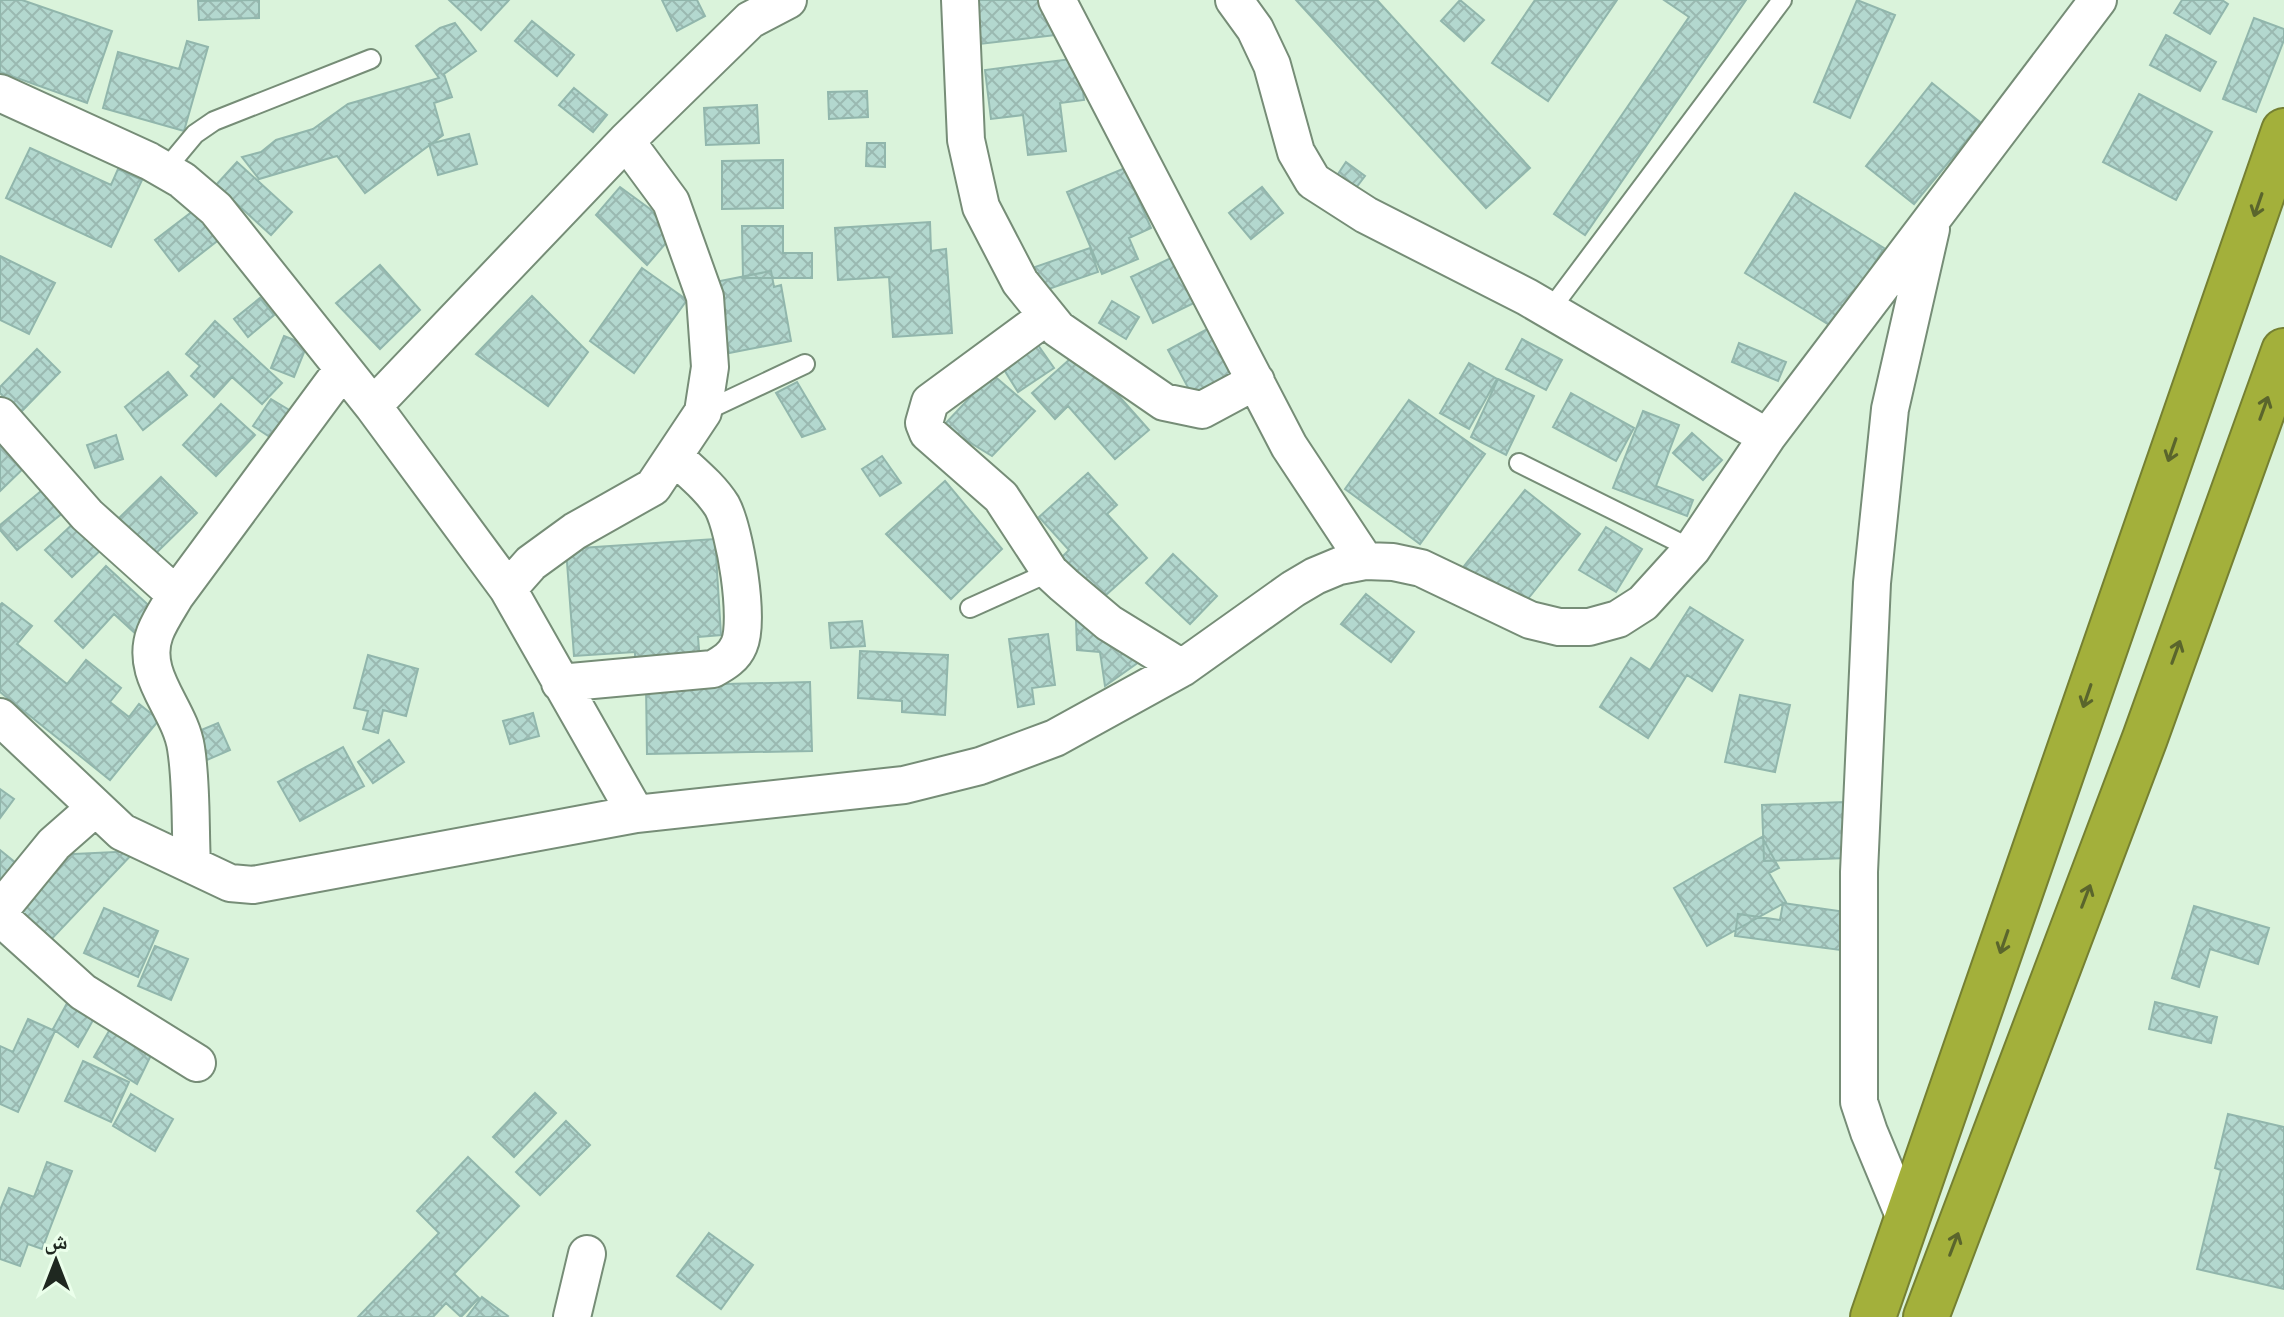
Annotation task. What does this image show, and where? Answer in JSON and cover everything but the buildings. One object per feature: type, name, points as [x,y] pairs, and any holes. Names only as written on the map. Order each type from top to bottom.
[{"type":"highway","points":[[1873,1317],[2284,131]]},
{"type":"highway","points":[[1926,1317],[2145,738],[2284,351]]},
{"type":"street","points":[[373,406],[626,141],[750,20],[788,0]]},
{"type":"street","points":[[960,0],[966,140],[981,207],[1020,282],[1058,329],[1164,402],[1202,410],[1256,381]]},
{"type":"street","points":[[1057,0],[1289,446],[1365,561]]},
{"type":"street","points":[[1234,0],[1255,29],[1272,65],[1296,152],[1313,181],[1366,215],[1550,310],[1767,437]]},
{"type":"street","points":[[0,717],[122,832],[230,883],[253,885],[636,814],[904,785],[980,766],[1055,738],[1182,668],[1315,576],[1339,566],[1365,561],[1393,562],[1421,568],[1530,620],[1559,627],[1589,627],[1618,619],[1643,603],[1692,549],[1767,437],[2098,0]]},
{"type":"street","points":[[0,93],[165,170],[216,209],[373,406],[508,589],[636,814]]},
{"type":"street","points":[[508,589],[531,563],[575,531],[653,487],[703,412],[710,367],[705,297],[671,202],[626,141]]},
{"type":"street","points":[[1907,1223],[1859,1102],[1859,872],[1872,583],[1890,409],[1934,216]]},
{"type":"street","points":[[1047,316],[930,402],[924,423],[935,441],[1001,497],[1050,572],[1109,623],[1182,668]]},
{"type":"street","points":[[192,865],[187,749],[180,724],[158,684],[152,659],[155,633],[176,595],[343,369]]},
{"type":"street","points":[[0,416],[87,515],[176,595]]},
{"type":"street","points":[[560,683],[713,669],[727,661],[739,648],[744,632],[743,615],[732,530],[713,493],[675,457]]},
{"type":"street","points":[[0,910],[54,844],[95,808]]},
{"type":"street","points":[[0,917],[83,992],[197,1063]]},
{"type":"street","points":[[572,1317],[587,1254]]},
{"type":"lane","points":[[1550,310],[1782,0]]},
{"type":"lane","points":[[165,170],[195,134],[214,121],[371,59]]},
{"type":"lane","points":[[703,412],[805,364]]},
{"type":"lane","points":[[1519,463],[1692,549]]},
{"type":"lane","points":[[970,608],[1050,572]]}]
